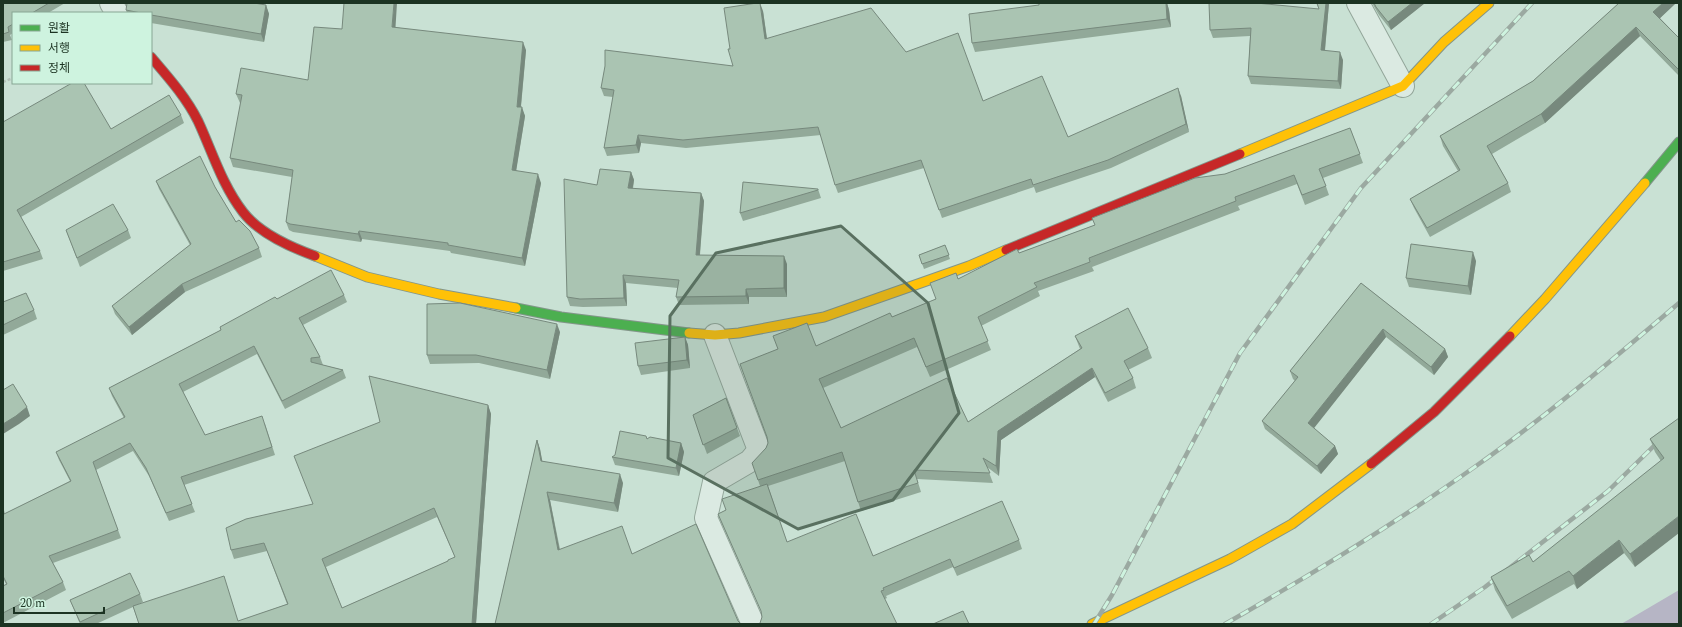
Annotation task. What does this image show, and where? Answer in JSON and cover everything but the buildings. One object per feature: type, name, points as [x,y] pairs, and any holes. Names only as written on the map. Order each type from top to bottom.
[{"type":"street","points":[[111,3],[116,12]]},
{"type":"street","points":[[1358,3],[1403,86]]},
{"type":"street","points":[[152,58],[176,88],[197,120],[229,189],[243,212],[262,230],[301,251],[367,277],[439,294],[562,317],[677,332],[715,335],[739,333],[824,317],[968,266],[1403,86],[1444,42],[1489,3]]},
{"type":"street","points":[[1092,624],[1230,559],[1292,524],[1366,468],[1434,412],[1500,346],[1628,204],[1679,142]]},
{"type":"street","points":[[715,335],[759,450],[750,461],[714,482],[706,518],[753,624]]},
{"type":"highlighted area","points":[[841,226],[928,303],[959,413],[893,500],[798,529],[668,458],[670,316],[716,253]]},
{"type":"water","points":[[1679,590],[1679,624],[1621,624],[1628,620]]},
{"type":"railway","points":[[1094,624],[1112,595],[1240,353],[1361,188],[1532,3]]},
{"type":"railway","points":[[1225,624],[1353,548],[1476,466],[1554,407],[1679,303]]},
{"type":"railway","points":[[1431,624],[1485,587],[1608,491],[1661,439]]},
{"type":"traffic: fast","points":[[1645,183],[1679,142]]},
{"type":"traffic: fast","points":[[516,308],[561,317],[689,333]]},
{"type":"traffic: slow","points":[[1240,154],[1403,86],[1444,42],[1489,3]]},
{"type":"traffic: slow","points":[[1510,336],[1545,299],[1645,183]]},
{"type":"traffic: slow","points":[[689,333],[715,335],[739,333],[824,317],[969,266],[1006,250]]},
{"type":"traffic: slow","points":[[315,256],[367,277],[439,294],[516,308]]},
{"type":"traffic: slow","points":[[1092,624],[1230,559],[1292,524],[1371,464]]},
{"type":"traffic: jam","points":[[152,58],[193,112],[223,179],[243,212],[266,233],[285,244],[315,256]]},
{"type":"traffic: jam","points":[[1006,250],[1240,154]]},
{"type":"traffic: jam","points":[[1371,464],[1434,412],[1510,336]]}]
